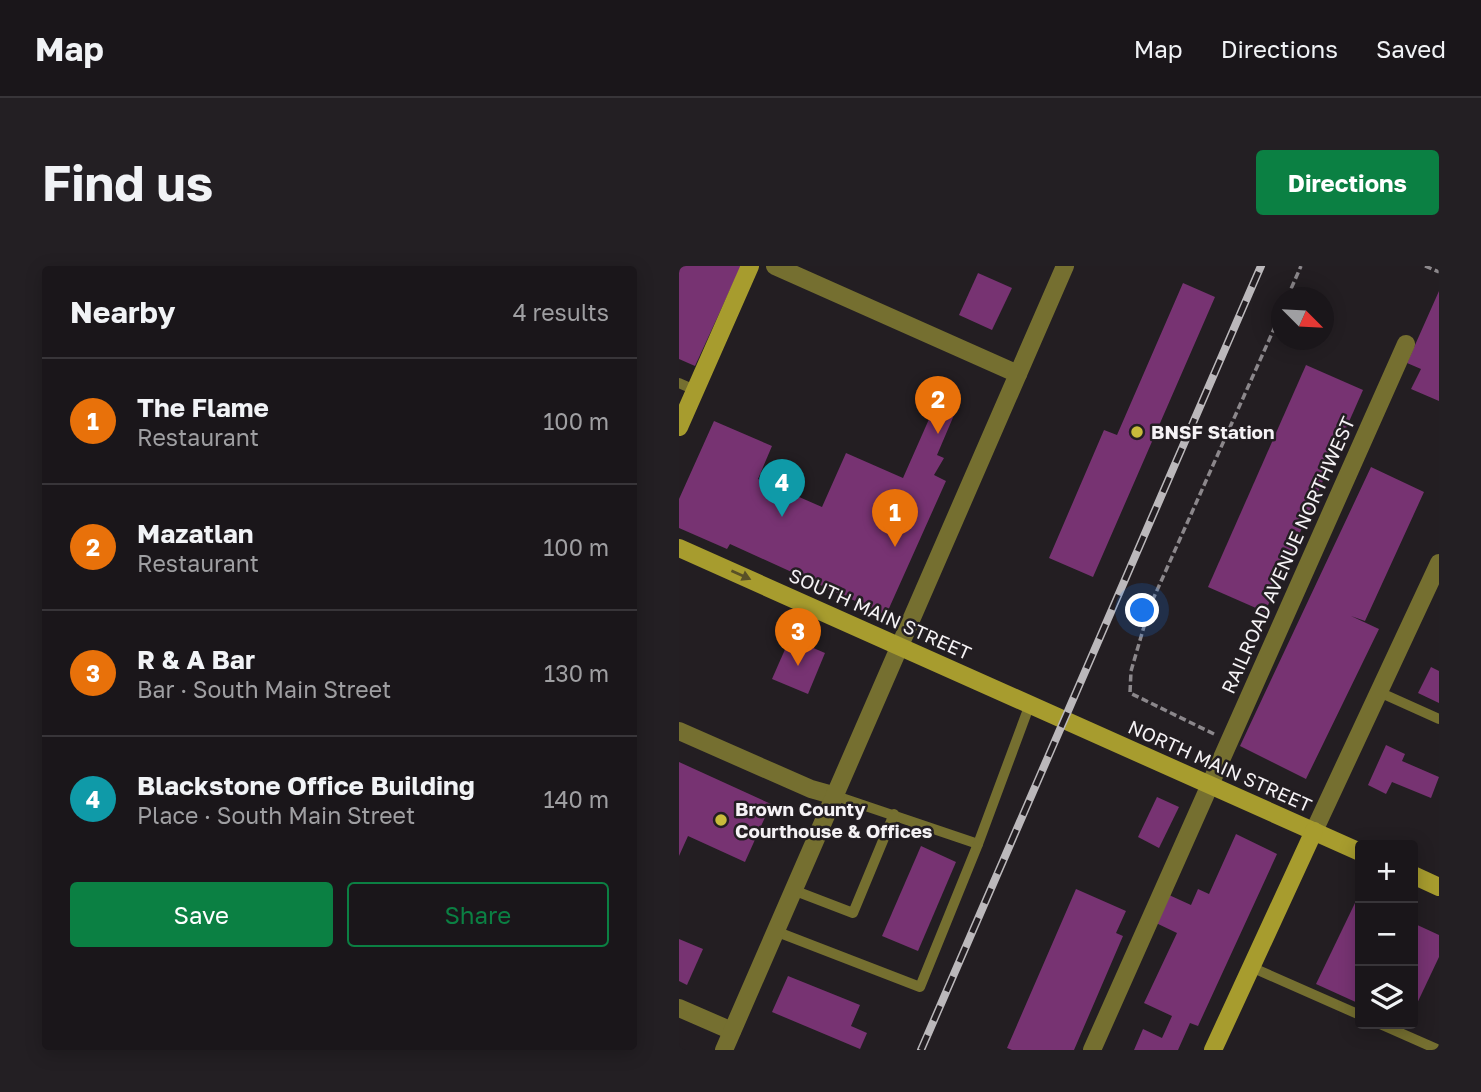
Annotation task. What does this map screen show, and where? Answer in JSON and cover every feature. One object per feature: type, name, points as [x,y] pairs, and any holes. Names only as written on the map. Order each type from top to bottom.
[{"type":"street","points":[[679,427],[687,386],[750,266]]},
{"type":"street","points":[[775,266],[1018,374]]},
{"type":"street","points":[[724,1050],[1065,266]]},
{"type":"street","name":"RAILROAD AVENUE NORTHWEST","points":[[1092,1050],[1406,344]]},
{"type":"street","name":"SOUTH MAIN STREET","points":[[679,548],[1063,718]]},
{"type":"street","points":[[1213,1050],[1439,564]]},
{"type":"street","name":"NORTH MAIN STREET","points":[[1063,718],[1355,850]]},
{"type":"street","points":[[679,731],[811,789],[836,796]]},
{"type":"street","points":[[1418,877],[1439,887]]},
{"type":"street","points":[[679,1008],[732,1031]]},
{"type":"lane","points":[[1379,692],[1439,719]]},
{"type":"lane","points":[[775,931],[920,987],[978,844],[1030,704]]},
{"type":"lane","points":[[836,796],[978,844]]},
{"type":"lane","points":[[793,890],[853,914],[894,814]]},
{"type":"lane","points":[[1251,967],[1355,1013]]},
{"type":"lane","points":[[1391,1029],[1439,1050]]},
{"type":"path","points":[[1292,287],[1301,266]]},
{"type":"path","points":[[1425,266],[1439,272]]},
{"type":"path","points":[[1228,741],[1130,693],[1131,671],[1150,606],[1271,336]]},
{"type":"building","points":[[679,266],[741,266],[695,366],[679,359]]},
{"type":"building","points":[[978,273],[1012,288],[992,330],[959,315]]},
{"type":"building","name":"BNSF Station","points":[[1183,283],[1215,297],[1093,577],[1049,558],[1104,430],[1117,435]]},
{"type":"building","points":[[1439,291],[1439,401],[1411,389],[1421,369],[1407,363]]},
{"type":"building","points":[[1306,365],[1363,390],[1265,612],[1208,587]]},
{"type":"building","points":[[941,392],[960,401],[937,455],[944,458],[934,475],[946,481],[886,615],[730,544],[727,549],[679,528],[679,499],[714,421],[772,446],[758,479],[822,507],[846,453],[903,478]]},
{"type":"building","points":[[1371,467],[1424,492],[1365,621],[1351,616],[1379,629],[1306,779],[1240,746]]},
{"type":"building","points":[[790,638],[825,653],[808,694],[772,679]]},
{"type":"building","points":[[1431,667],[1439,671],[1439,703],[1418,693]]},
{"type":"building","points":[[1386,745],[1405,754],[1402,761],[1439,777],[1431,798],[1392,782],[1386,794],[1368,785]]},
{"type":"building","name":"Brown County Courthouse & Offices","points":[[679,762],[771,804],[745,862],[688,836],[679,856]]},
{"type":"building","points":[[1157,797],[1179,807],[1159,848],[1138,837]]},
{"type":"building","points":[[1236,834],[1277,854],[1198,1026],[1190,1023],[1178,1050],[1134,1050],[1143,1029],[1162,1038],[1172,1016],[1144,1003],[1177,933],[1156,923],[1169,895],[1191,905],[1198,889],[1209,894]]},
{"type":"building","points":[[921,846],[956,862],[918,951],[882,936]]},
{"type":"building","points":[[1076,889],[1126,911],[1116,933],[1123,936],[1074,1050],[1007,1048]]},
{"type":"building","points":[[1355,903],[1355,1002],[1316,984]]},
{"type":"building","points":[[1418,925],[1439,935],[1439,957],[1418,1001]]},
{"type":"building","points":[[679,939],[703,949],[687,985],[679,981]]},
{"type":"building","points":[[788,976],[860,1005],[851,1026],[867,1033],[860,1049],[772,1012]]},
{"type":"railway","points":[[921,1050],[1261,266]]},
{"type":"place","name":"BNSF Station","points":[[1137,432]]},
{"type":"place","name":"Mazatlan","points":[[938,434]]},
{"type":"place","name":"Blackstone Office Building","points":[[782,517]]},
{"type":"place","name":"The Flame","points":[[895,547]]},
{"type":"place","name":"R & A Bar","points":[[798,666]]},
{"type":"place","name":"Brown County Courthouse & Offices","points":[[721,820]]}]
